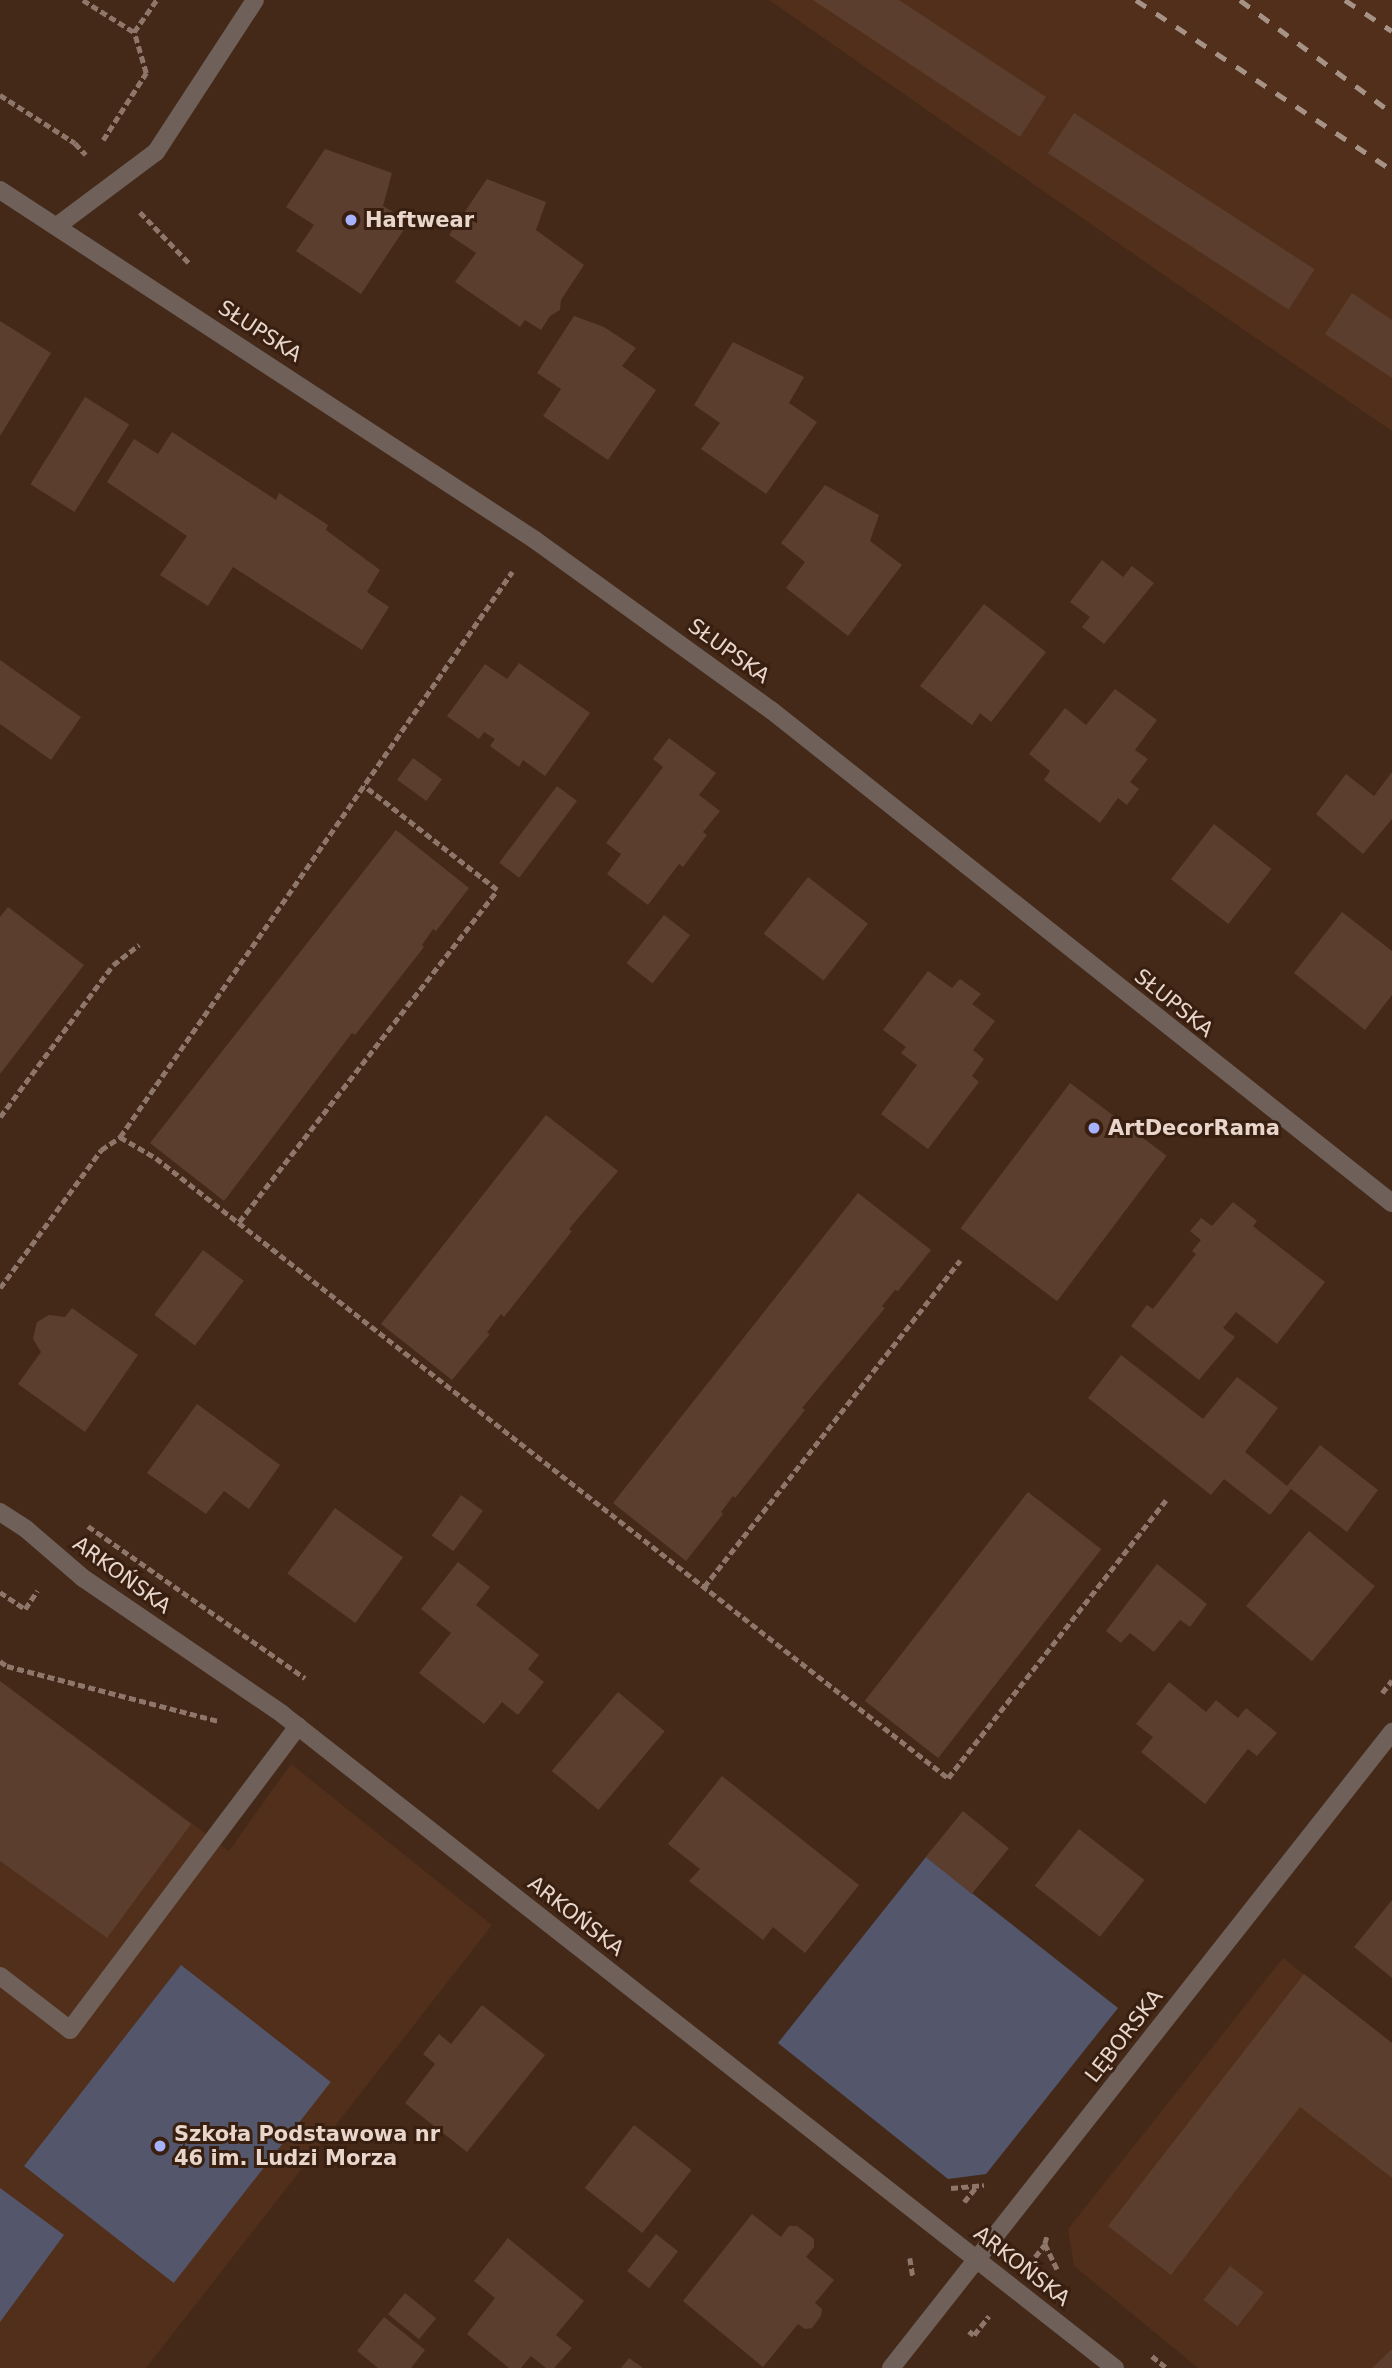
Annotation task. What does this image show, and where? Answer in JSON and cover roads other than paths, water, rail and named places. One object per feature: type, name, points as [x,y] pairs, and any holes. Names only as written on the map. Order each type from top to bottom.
[{"type":"street","points":[[57,226],[156,152],[255,0]]},
{"type":"street","name":"SŁUPSKA","points":[[0,190],[535,540],[771,710],[1392,1203]]},
{"type":"street","name":"ARKOŃSKA","points":[[0,1512],[26,1529],[83,1578],[298,1726],[1115,2368]]},
{"type":"street","points":[[0,1976],[70,2030],[298,1726]]},
{"type":"street","name":"LĘBORSKA","points":[[891,2368],[1392,1731]]},
{"type":"railway","points":[[1136,0],[1392,170]]},
{"type":"railway","points":[[1240,0],[1392,113]]},
{"type":"railway","points":[[1345,0],[1392,31]]},
{"type":"place","name":"Haftwear","points":[[351,220]]},
{"type":"place","name":"ArtDecorRama","points":[[1094,1128]]},
{"type":"place","name":"Szkoła Podstawowa nr 46 im. Ludzi Morza","points":[[160,2146]]}]
